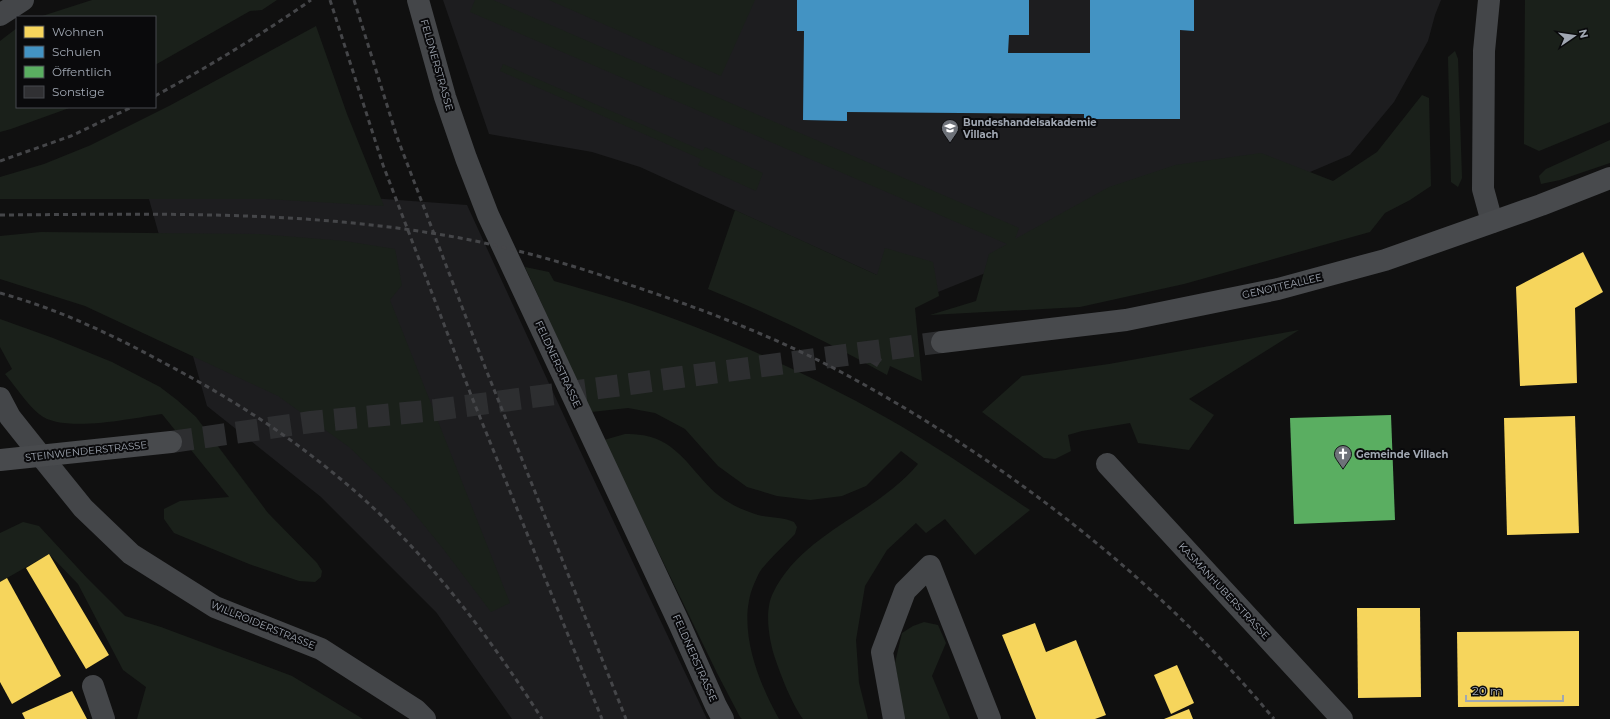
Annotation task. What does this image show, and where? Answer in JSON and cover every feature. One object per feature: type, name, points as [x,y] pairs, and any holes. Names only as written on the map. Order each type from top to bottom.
[{"type":"main road","name":"GENOTTEALLEE","points":[[942,342],[1126,320],[1278,289],[1385,260],[1541,205],[1610,178]]},
{"type":"main road","name":"STEINWENDERSTRASSE","points":[[0,460],[171,442]]},
{"type":"street","points":[[0,15],[23,0]]},
{"type":"street","name":"FELDNERSTRASSE","points":[[418,0],[445,97],[488,215],[679,623],[716,706],[724,719]]},
{"type":"street","points":[[1489,0],[1484,51],[1483,189],[1492,222]]},
{"type":"street","name":"WILLROIDERSTRASSE","points":[[0,398],[10,417],[83,508],[131,554],[215,607],[321,649],[416,710],[425,719]]},
{"type":"street","name":"KASMANHUBERSTRASSE","points":[[1106,464],[1342,719]]},
{"type":"street","points":[[894,719],[882,652],[905,591],[930,566],[990,719]]},
{"type":"street","points":[[93,686],[104,719]]},
{"type":"shaded area","points":[[92,0],[277,0],[262,10],[250,11],[156,64],[156,16],[42,16]]},
{"type":"shaded area","name":"Bundeshandelsakademie Villach","points":[[443,0],[1441,0],[1428,41],[1394,102],[1350,155],[1310,172],[1187,195],[1153,206],[923,298],[914,292],[640,167],[592,152],[489,134]]},
{"type":"shaded area","points":[[475,0],[493,0],[1019,228],[1015,239],[1109,187],[1175,165],[1261,153],[1333,181],[1377,152],[1422,95],[1429,98],[1431,186],[1410,200],[1385,213],[1370,232],[1184,284],[1080,307],[930,315],[976,301],[989,254],[1007,244],[470,12]]},
{"type":"shaded area","points":[[549,0],[755,0],[721,76]]},
{"type":"shaded area","points":[[1525,0],[1610,0],[1610,122],[1539,151],[1524,144]]},
{"type":"shaded area","points":[[316,26],[347,114],[384,206],[266,199],[0,199],[0,177],[44,164],[91,145],[169,106]]},
{"type":"shaded area","points":[[16,29],[16,108],[69,108],[0,132],[0,41]]},
{"type":"shaded area","points":[[1455,51],[1458,59],[1462,178],[1458,187],[1451,182],[1448,57]]},
{"type":"shaded area","points":[[503,64],[703,151],[705,147],[763,173],[756,191],[698,165],[701,159],[500,71]]},
{"type":"shaded area","points":[[1610,140],[1610,163],[1560,180],[1541,184],[1539,176],[1546,169]]},
{"type":"shaded area","points":[[147,192],[357,197],[467,205],[576,442],[707,719],[512,719],[436,612],[321,497],[207,406]]},
{"type":"shaded area","points":[[735,210],[877,275],[885,248],[933,262],[939,296],[915,308],[922,381],[890,366],[887,375],[799,329],[708,289]]},
{"type":"shaded area","points":[[41,232],[259,234],[345,241],[395,249],[402,285],[390,300],[510,603],[491,612],[402,498],[349,447],[278,396],[85,306],[0,279],[0,236]]},
{"type":"shaded area","points":[[525,267],[549,272],[554,281],[601,294],[662,314],[727,340],[792,369],[855,400],[904,428],[1030,510],[975,555],[945,519],[926,533],[916,523],[887,550],[865,586],[856,640],[859,683],[868,719],[803,719],[791,698],[775,658],[768,626],[770,600],[786,572],[803,554],[841,524],[882,497],[918,464],[901,451],[866,486],[842,496],[810,500],[777,496],[747,487],[718,466],[685,429],[655,413],[628,408],[591,412]]},
{"type":"shaded area","points":[[0,319],[53,338],[112,362],[160,387],[177,400],[196,417],[268,513],[317,563],[322,571],[321,577],[315,582],[299,581],[249,564],[174,533],[164,519],[164,509],[180,501],[229,497],[162,414],[116,421],[80,424],[50,420],[39,414],[25,400],[5,374],[12,369],[0,347]]},
{"type":"shaded area","points":[[1299,330],[1189,399],[1214,415],[1189,450],[1138,443],[1130,423],[1082,431],[1068,435],[1071,451],[1055,459],[1044,458],[982,412],[1022,376],[1109,364]]},
{"type":"shaded area","points":[[625,434],[643,435],[661,441],[680,454],[720,497],[740,508],[758,515],[790,520],[794,522],[797,527],[795,534],[759,573],[749,600],[747,618],[748,635],[757,671],[779,719],[742,719],[740,717],[717,673],[604,440]]},
{"type":"shaded area","points":[[23,522],[39,526],[87,578],[125,616],[161,627],[292,676],[363,719],[137,719],[146,687],[123,670],[78,584],[49,554],[0,582],[0,533]]},
{"type":"shaded area","points":[[924,622],[938,625],[946,643],[932,676],[950,719],[904,719],[895,663],[902,633],[913,626]]},
{"type":"building: Wohnen","points":[[1583,252],[1603,292],[1575,308],[1577,383],[1520,386],[1516,287]]},
{"type":"building: Wohnen","points":[[1575,416],[1579,533],[1507,535],[1504,418]]},
{"type":"building: Wohnen","points":[[49,554],[109,655],[86,669],[26,568]]},
{"type":"building: Wohnen","points":[[7,578],[61,676],[12,704],[0,682],[0,582]]},
{"type":"building: Wohnen","points":[[1357,608],[1420,608],[1421,697],[1358,698]]},
{"type":"building: Wohnen","points":[[1035,623],[1046,652],[1076,640],[1106,715],[1095,719],[1036,719],[1002,635]]},
{"type":"building: Wohnen","points":[[1579,631],[1579,706],[1458,707],[1457,632]]},
{"type":"building: Wohnen","points":[[1177,665],[1194,703],[1171,714],[1154,675]]},
{"type":"building: Wohnen","points":[[72,691],[87,719],[25,719],[22,713]]},
{"type":"building: Wohnen","points":[[1189,709],[1193,719],[1164,719]]},
{"type":"building: Schulen","points":[[797,0],[1029,0],[1029,35],[1009,35],[1008,53],[1090,53],[1090,0],[1194,0],[1194,31],[1180,30],[1180,119],[1084,119],[1084,114],[847,112],[847,121],[803,120],[804,31],[797,31]]},
{"type":"building: Öffentlich","name":"Gemeinde Villach","points":[[1391,415],[1395,520],[1294,524],[1290,418]]},
{"type":"building: Sonstige","points":[[866,350],[882,359],[877,367],[861,357]]},
{"type":"tunnel","points":[[171,442],[311,422],[436,410],[942,342]]},
{"type":"railway","points":[[156,95],[273,26],[311,0]]},
{"type":"railway","points":[[330,0],[383,165],[471,395],[602,719]]},
{"type":"railway","points":[[354,0],[397,137],[485,367],[626,719]]},
{"type":"railway","points":[[0,161],[71,136],[130,108]]},
{"type":"railway","points":[[0,215],[222,215],[278,217],[388,227],[468,239],[541,257],[612,279],[714,315],[766,336],[841,372],[901,406],[960,443],[1018,483],[1074,525],[1128,570],[1179,617],[1228,667],[1274,719]]},
{"type":"railway","points":[[0,293],[22,299],[64,315],[146,353],[233,402],[276,430],[317,460],[367,502],[423,559],[498,653],[542,719]]},
{"type":"place","name":"Bundeshandelsakademie Villach","points":[[950,143]]},
{"type":"place","name":"Gemeinde Villach","points":[[1343,469]]}]
